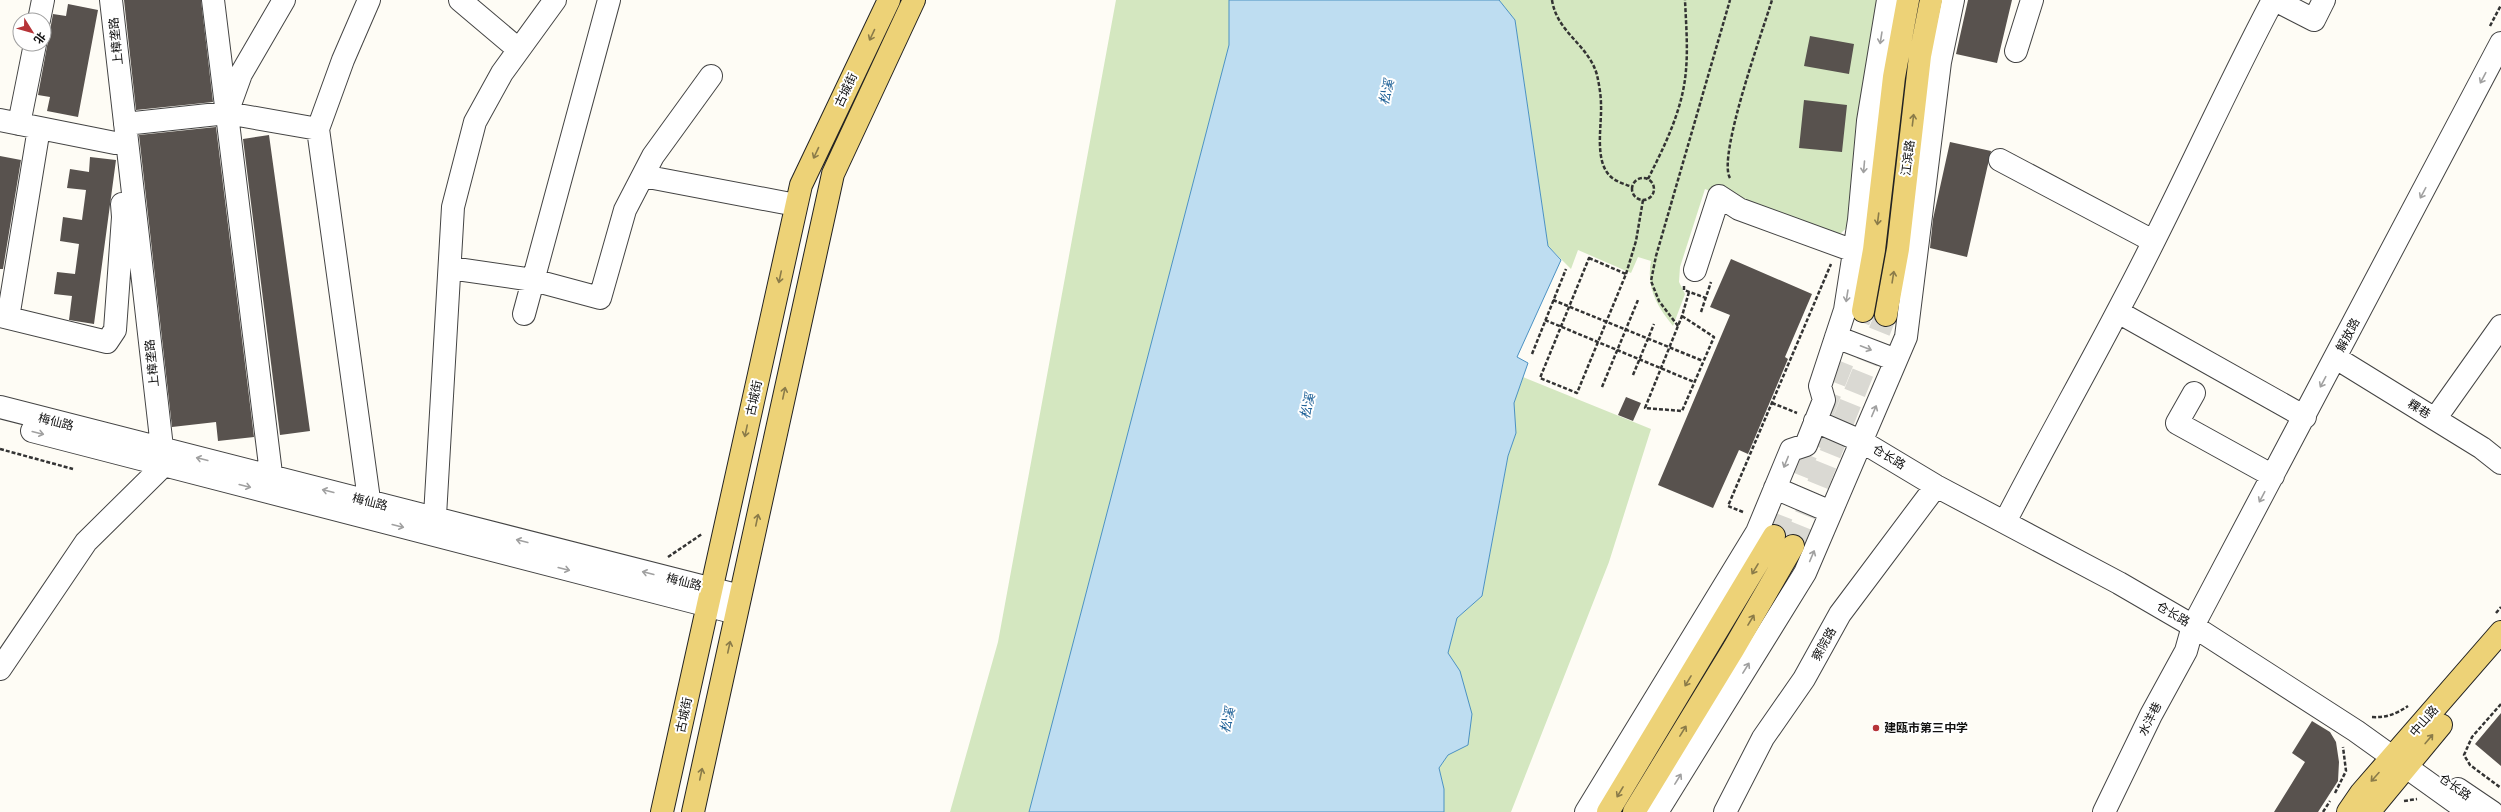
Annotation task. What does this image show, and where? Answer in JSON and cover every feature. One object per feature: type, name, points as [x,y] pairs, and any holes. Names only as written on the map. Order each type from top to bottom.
[{"type":"main road","name":"古城街","points":[[662,812],[801,185],[889,0]]},
{"type":"main road","name":"古城街","points":[[693,812],[833,174],[914,0]]},
{"type":"main road","name":"江滨路","points":[[1863,311],[1874,250],[1894,77],[1908,0]]},
{"type":"main road","name":"江滨路","points":[[1886,315],[1898,249],[1920,56],[1931,0]]},
{"type":"main road","points":[[1608,812],[1768,528]]},
{"type":"main road","points":[[1634,812],[1734,648],[1793,546]]},
{"type":"main road","name":"中山路","points":[[2369,812],[2403,757],[2496,625]]},
{"type":"main road","name":"中山路","points":[[2348,812],[2361,793],[2403,757],[2501,651]]},
{"type":"street","points":[[42,12],[44,0]]},
{"type":"street","points":[[33,52],[19,124],[4,317],[107,342],[115,330],[123,217],[98,0]]},
{"type":"street","name":"上樟垄路","points":[[111,0],[163,457]]},
{"type":"street","points":[[213,0],[272,485]]},
{"type":"street","points":[[227,113],[241,74],[284,0]]},
{"type":"street","points":[[368,0],[343,60],[318,130],[371,510]]},
{"type":"street","points":[[460,0],[518,50]]},
{"type":"street","points":[[434,527],[453,207],[475,122],[518,50],[555,0]]},
{"type":"street","points":[[524,314],[609,0]]},
{"type":"street","points":[[1586,812],[1757,532],[1768,528],[1775,488],[1791,450],[1806,445],[1824,400],[1820,386],[1845,310],[1854,251],[1868,121],[1888,0]]},
{"type":"street","points":[[1658,812],[1805,573],[1906,337],[1940,62],[1953,0]]},
{"type":"street","points":[[2016,51],[2032,0]]},
{"type":"street","points":[[2005,522],[2065,405],[2118,312],[2237,68],[2274,0],[2314,20],[2324,0]]},
{"type":"street","name":"解放路","points":[[2196,620],[2336,358],[2501,43]]},
{"type":"street","points":[[450,268],[533,280],[600,298],[626,210],[653,156],[711,76]]},
{"type":"street","points":[[125,124],[227,113],[318,130]]},
{"type":"street","points":[[19,124],[115,142]]},
{"type":"street","points":[[2000,160],[2153,241]]},
{"type":"street","points":[[643,176],[796,205]]},
{"type":"street","points":[[1704,273],[1719,196],[1739,209],[1854,251]]},
{"type":"street","points":[[2118,312],[2304,417]]},
{"type":"street","points":[[2434,419],[2501,326]]},
{"type":"street","points":[[1836,336],[1896,360]]},
{"type":"street","name":"粿巷","points":[[2336,358],[2482,448],[2501,463]]},
{"type":"street","points":[[2194,393],[2177,423],[2273,476]]},
{"type":"street","name":"梅仙路","points":[[0,407],[163,457]]},
{"type":"street","name":"仓长路","points":[[1815,421],[1861,441],[1936,486],[2196,620],[2403,757],[2492,812]]},
{"type":"street","name":"梅仙路","points":[[0,423],[163,457],[738,605]]},
{"type":"street","points":[[0,669],[86,542],[163,457]]},
{"type":"street","name":"察院路","points":[[1726,812],[1763,738],[1804,679],[1840,614],[1936,486]]},
{"type":"street","points":[[1775,488],[1831,512]]},
{"type":"street","name":"水洋巷","points":[[2104,812],[2151,716],[2186,651],[2196,620]]},
{"type":"street","name":"仓长路","points":[[2403,757],[2469,812]]},
{"type":"path","points":[[1552,0],[1560,25],[1589,57],[1596,73],[1601,104],[1601,149],[1604,166],[1614,179],[1632,187]]},
{"type":"path","points":[[1648,179],[1669,135],[1681,98],[1686,71],[1687,35],[1685,0]]},
{"type":"path","points":[[1678,326],[1659,301],[1651,281],[1658,248],[1730,0]]},
{"type":"path","points":[[1731,179],[1728,174],[1728,154],[1732,132],[1772,0]]},
{"type":"path","points":[[1640,178],[1648,179],[1653,183],[1654,192],[1650,197],[1643,200],[1633,194],[1632,187],[1640,178]]},
{"type":"path","points":[[1626,274],[1589,258],[1540,378],[1577,393],[1626,274],[1638,234],[1643,200]]},
{"type":"path","points":[[1768,528],[1728,506],[1832,260]]},
{"type":"path","points":[[1532,354],[1566,269]]},
{"type":"path","points":[[1701,312],[1706,298],[1704,273]]},
{"type":"path","points":[[1682,316],[1714,337],[1682,411],[1645,408],[1670,347],[1690,292]]},
{"type":"path","points":[[1699,295],[1706,298]]},
{"type":"path","points":[[1553,300],[1703,361]]},
{"type":"path","points":[[1602,387],[1638,300]]},
{"type":"path","points":[[1545,320],[1694,382]]},
{"type":"path","points":[[1632,375],[1654,324]]},
{"type":"path","points":[[1772,403],[1815,421]]},
{"type":"path","points":[[0,449],[73,470]]},
{"type":"path","points":[[666,558],[708,530]]},
{"type":"path","points":[[2496,625],[2501,607]]},
{"type":"path","points":[[2369,716],[2382,718],[2397,714],[2414,703]]},
{"type":"path","points":[[2501,704],[2472,737],[2464,755],[2470,765],[2501,788]]},
{"type":"path","points":[[2323,812],[2346,771],[2342,744]]},
{"type":"path","points":[[2401,803],[2423,798]]},
{"type":"green space","points":[[1116,0],[1229,0],[1229,45],[1029,812],[950,812],[998,642]]},
{"type":"green space","points":[[1499,0],[1885,0],[1852,223],[1841,233],[1825,236],[1705,189],[1680,267],[1679,282],[1685,294],[1673,326],[1662,311],[1654,296],[1650,280],[1651,261],[1638,257],[1631,273],[1578,250],[1571,269],[1548,246],[1515,20]]},
{"type":"green space","points":[[1523,377],[1651,429],[1609,562],[1511,812],[1444,812],[1444,789],[1439,768],[1448,755],[1460,671],[1448,653],[1457,618],[1482,596],[1508,456],[1516,433],[1513,403]]},
{"type":"water","name":"松溪","points":[[1229,0],[1499,0],[1515,20],[1548,246],[1561,260],[1517,357],[1528,363],[1514,403],[1516,433],[1508,456],[1482,596],[1457,618],[1448,653],[1460,671],[1472,714],[1468,745],[1448,755],[1439,768],[1444,789],[1444,812],[1029,812],[1229,45]]},
{"type":"building","points":[[124,0],[201,0],[213,102],[136,110]]},
{"type":"building","points":[[1968,0],[2012,0],[1997,63],[1956,54]]},
{"type":"building","points":[[68,4],[98,10],[78,117],[47,111],[50,97],[38,95],[46,52],[52,52],[53,14],[66,16]]},
{"type":"building","points":[[1810,36],[1854,44],[1849,74],[1804,66]]},
{"type":"building","points":[[1804,100],[1847,105],[1842,152],[1799,148]]},
{"type":"building","points":[[216,127],[254,437],[218,441],[216,422],[172,427],[139,135]]},
{"type":"building","points":[[269,135],[310,431],[280,435],[243,139]]},
{"type":"building","points":[[1950,142],[1991,151],[1967,257],[1930,248],[1933,219]]},
{"type":"building","points":[[0,156],[21,160],[3,269],[0,269]]},
{"type":"building","points":[[90,157],[116,160],[94,324],[69,320],[72,296],[54,294],[57,272],[75,274],[79,244],[60,241],[63,217],[82,220],[86,190],[67,188],[70,169],[89,172]]},
{"type":"building","points":[[1731,259],[1812,294],[1785,357],[1788,359],[1748,454],[1739,450],[1713,508],[1658,485],[1730,315],[1710,307]]},
{"type":"building","points":[[1626,397],[1641,403],[1633,421],[1618,415]]},
{"type":"building","points":[[2501,713],[2501,766],[2475,744]]},
{"type":"building","points":[[2312,721],[2330,732],[2336,742],[2339,762],[2338,781],[2318,812],[2274,812],[2305,762],[2292,753]]},
{"type":"tunnel","points":[[1774,536],[1863,311]]},
{"type":"tunnel","points":[[1793,546],[1886,315]]},
{"type":"place","name":"建瓯市第三中学","points":[[1876,728]]}]
